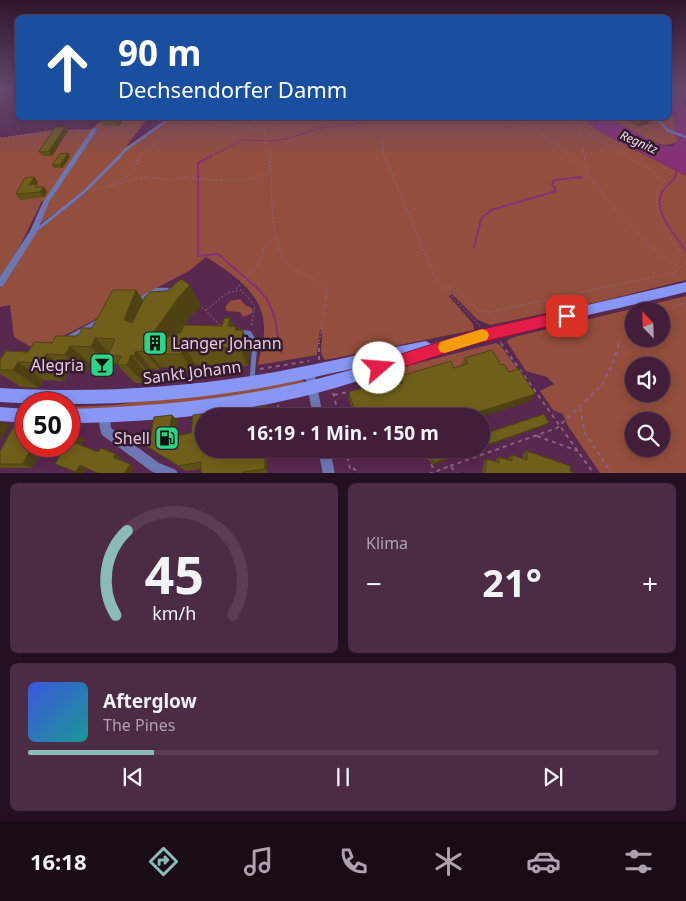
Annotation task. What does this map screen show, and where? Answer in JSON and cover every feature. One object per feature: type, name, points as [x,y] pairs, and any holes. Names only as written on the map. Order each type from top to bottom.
[{"type":"main road","points":[[80,416],[195,408],[240,402],[312,387],[485,335],[686,287]]},
{"type":"main road","name":"Sankt Johann","points":[[9,393],[124,396],[183,392],[252,376],[313,367],[485,335]]},
{"type":"main road","points":[[0,414],[15,415]]},
{"type":"street","points":[[0,284],[33,232],[46,202],[74,156],[94,130]]},
{"type":"street","points":[[313,367],[312,387],[316,408]]},
{"type":"street","points":[[105,415],[106,431],[155,467],[170,473]]},
{"type":"street","points":[[326,458],[329,473]]},
{"type":"lane","points":[[33,232],[84,192],[126,150],[167,120]]},
{"type":"lane","points":[[658,120],[664,128],[686,137]]},
{"type":"lane","points":[[132,303],[157,290],[168,290],[174,297]]},
{"type":"lane","points":[[66,339],[107,316]]},
{"type":"lane","points":[[226,331],[249,333],[256,345],[252,376]]},
{"type":"path","points":[[126,150],[126,146],[146,120]]},
{"type":"path","points":[[84,192],[111,184],[126,177],[135,167],[142,153],[158,143],[163,135],[174,127],[192,120]]},
{"type":"path","points":[[212,120],[215,123],[264,130]]},
{"type":"path","points":[[278,120],[266,126],[264,130],[266,147],[270,156],[276,235],[280,252],[289,266],[296,271],[318,278],[325,284],[327,291],[319,346],[313,367]]},
{"type":"path","points":[[384,120],[381,127],[383,152],[433,273],[441,285],[560,425],[593,473]]},
{"type":"path","points":[[522,120],[557,145],[670,264],[686,270]]},
{"type":"path","points":[[572,120],[579,128],[643,164],[664,180],[657,191],[656,204],[662,222],[686,263]]},
{"type":"path","points":[[579,128],[588,178]]},
{"type":"path","points":[[0,138],[54,130]]},
{"type":"path","points":[[61,130],[94,130]]},
{"type":"path","points":[[111,184],[125,183],[147,177],[170,180],[190,177],[195,179],[252,180],[264,175],[271,168]]},
{"type":"path","points":[[206,310],[218,299],[236,289],[258,264],[257,260],[265,244],[276,235]]},
{"type":"path","points":[[441,285],[458,291],[478,310],[490,312],[676,272],[678,268]]},
{"type":"path","points":[[236,289],[240,290],[255,306],[249,333]]},
{"type":"path","points":[[195,301],[226,331]]},
{"type":"path","points":[[670,308],[686,302]]},
{"type":"path","points":[[429,458],[434,472],[557,428],[602,385],[614,360],[625,329]]},
{"type":"path","points":[[252,376],[308,360],[313,367]]},
{"type":"path","points":[[334,395],[351,391]]},
{"type":"path","points":[[332,392],[337,408]]},
{"type":"path","points":[[580,408],[585,433],[611,473]]},
{"type":"path","points":[[513,435],[517,442]]},
{"type":"path","points":[[536,436],[580,452]]},
{"type":"path","points":[[349,458],[352,469],[358,473]]},
{"type":"path","points":[[450,466],[457,473]]},
{"type":"shaded area","points":[[671,112],[675,121],[674,130],[676,131],[678,141],[670,144],[652,142],[611,120],[671,120]]},
{"type":"shaded area","points":[[101,120],[146,120],[126,147],[166,120],[585,120],[600,132],[686,176],[686,280],[598,302],[490,325],[478,320],[452,294],[449,296],[473,324],[474,330],[325,360],[321,353],[322,333],[320,329],[317,355],[258,365],[264,331],[263,318],[259,306],[246,287],[206,257],[189,271],[36,350],[14,337],[10,305],[0,307],[0,288],[34,233],[88,191],[83,192],[40,224],[48,200],[42,201],[21,244],[0,278],[0,138],[50,131],[92,129]]},
{"type":"shaded area","points":[[686,296],[686,473],[600,473],[568,426],[563,414],[553,410],[540,391],[554,384],[547,377],[526,371],[507,342],[509,339],[625,311],[625,348],[670,348],[670,302],[661,302]]},
{"type":"shaded area","points":[[240,299],[253,310],[251,314],[243,317],[240,312],[226,311],[226,306],[230,301]]},
{"type":"shaded area","points":[[496,343],[501,346],[526,381],[460,366],[399,384],[386,382],[387,371]]},
{"type":"shaded area","points":[[300,379],[304,381],[303,384],[216,399],[157,406],[80,410],[80,407],[114,405]]},
{"type":"water","name":"Regnitz","points":[[671,112],[686,112],[686,176],[600,132],[585,120],[611,120],[660,145],[672,146],[678,141],[674,134],[676,131],[674,130],[675,121]]},
{"type":"building","points":[[56,127],[65,127],[49,151],[39,152],[47,139]]},
{"type":"building","points":[[68,153],[60,165],[52,165],[60,154]]},
{"type":"building","points":[[34,177],[29,185],[37,184],[35,187],[44,187],[40,192],[16,194],[25,178]]},
{"type":"building","points":[[181,279],[190,285],[178,298],[150,337],[168,338],[168,336],[176,336],[177,333],[181,333],[184,325],[222,326],[224,318],[230,318],[228,326],[236,327],[235,330],[243,330],[240,348],[184,346],[181,354],[162,354],[163,350],[146,349],[145,352],[136,351],[134,356],[131,355],[127,365],[117,365],[121,356],[108,355],[115,339],[95,338],[91,347],[70,346],[65,355],[46,354],[40,363],[18,362],[13,370],[0,370],[0,360],[6,351],[28,352],[34,342],[52,343],[56,336],[76,336],[81,332],[81,328],[92,328],[113,290],[136,290],[124,320],[132,323],[145,297],[150,292],[167,291]]},
{"type":"building","points":[[492,350],[501,365],[504,364],[509,372],[519,369],[535,394],[490,408],[354,408],[349,392],[386,381],[388,387],[403,383],[401,376],[451,361],[454,368],[468,364],[465,358]]},
{"type":"building","points":[[265,406],[265,408],[249,408]]},
{"type":"building","points":[[544,414],[549,423],[490,444],[490,432]]},
{"type":"building","points":[[172,415],[168,437],[191,433],[193,415],[195,415],[195,458],[265,458],[265,469],[242,473],[201,473],[201,462],[179,466],[146,446],[147,440],[150,440],[154,417]]},
{"type":"building","points":[[15,424],[15,457],[26,457],[23,464],[0,464],[0,451]]},
{"type":"building","points":[[80,445],[98,452],[101,448],[116,454],[113,457],[130,464],[125,473],[97,473],[80,465],[76,472],[55,464],[59,457],[80,457]]},
{"type":"building","points":[[527,451],[570,466],[570,471],[575,473],[485,473],[487,459],[499,463],[499,457],[512,461],[512,455],[527,460]]},
{"type":"building","points":[[432,458],[449,458],[434,463]]},
{"type":"waterway","points":[[211,156],[243,140],[271,141],[286,139],[320,128],[354,125],[365,120]]},
{"type":"waterway","points":[[211,156],[198,163],[198,256],[218,254],[256,287],[267,299],[275,318],[279,344]]},
{"type":"waterway","points":[[677,170],[673,180],[662,192],[660,207],[666,223],[686,251]]},
{"type":"waterway","points":[[474,247],[481,219],[491,210],[556,191],[552,184],[554,180],[582,177]]},
{"type":"waterway","points":[[279,343],[281,352]]},
{"type":"slow traffic","points":[[445,347],[482,335]]},
{"type":"place","name":"Langer Johann","points":[[155,343]]},
{"type":"place","name":"Alegria","points":[[102,365]]},
{"type":"place","name":"Shell","points":[[167,438]]},
{"type":"route","points":[[379,368],[494,332],[567,316]]}]
